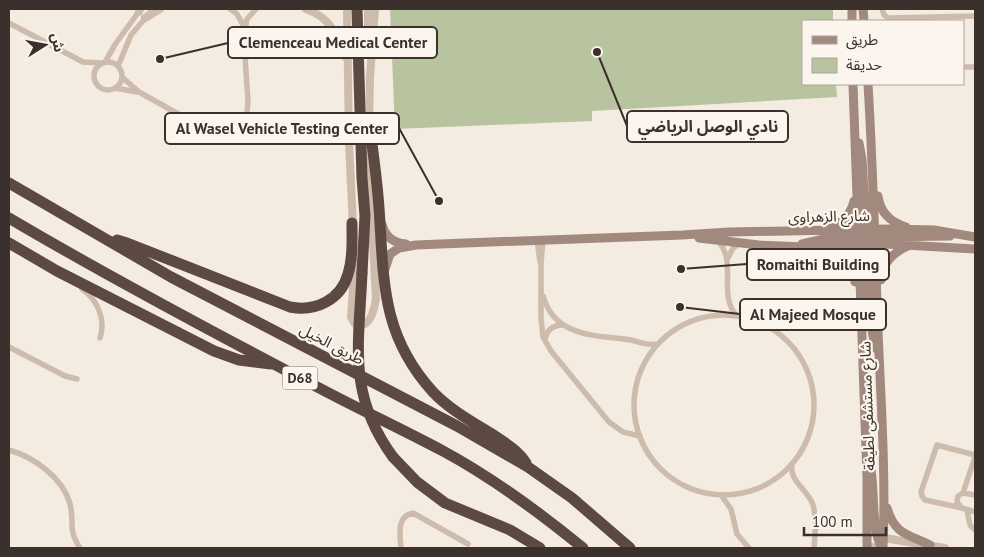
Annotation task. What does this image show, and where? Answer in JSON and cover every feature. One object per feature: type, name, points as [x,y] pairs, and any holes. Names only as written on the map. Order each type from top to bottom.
[{"type":"highway","points":[[357,9],[362,178],[365,216],[358,354],[360,384],[365,405],[372,423],[393,457],[417,482],[445,503],[510,530],[540,548]]},
{"type":"highway","points":[[369,122],[379,205],[384,280],[389,312],[404,352],[417,373],[440,399],[511,446],[519,453],[528,467]]},
{"type":"highway","name":"طريق الخيل","points":[[9,183],[171,277],[457,426],[528,467],[572,498],[630,548]]},
{"type":"highway","name":"D68","points":[[9,218],[168,308],[444,452],[478,472],[539,513],[583,548]]},
{"type":"highway","points":[[108,240],[127,243],[290,307],[306,308],[318,306],[328,301],[340,291],[346,281],[351,257],[352,223]]},
{"type":"highway","points":[[9,243],[57,271],[222,354],[248,362],[275,364]]},
{"type":"main road","name":"شارع مستشفى لطيفة","points":[[853,85],[856,188],[867,237],[877,303],[880,360],[884,499],[876,537],[870,548]]},
{"type":"main road","name":"شارع مستشفى لطيفة","points":[[868,85],[873,175],[859,304],[864,440],[876,537],[882,548]]},
{"type":"main road","points":[[853,118],[862,159],[872,334],[880,360]]},
{"type":"main road","points":[[873,175],[883,212],[895,222],[913,229]]},
{"type":"main road","points":[[822,231],[835,226],[846,217],[852,208],[856,188]]},
{"type":"main road","name":"شارع الزهراوى","points":[[379,205],[384,230],[388,237],[397,243],[416,245]]},
{"type":"main road","name":"شارع الزهراوى","points":[[682,235],[740,243],[821,247],[913,229],[975,237]]},
{"type":"main road","name":"شارع الزهراوى","points":[[384,280],[386,263],[390,254],[399,248],[416,245],[729,232],[822,231],[916,245],[975,249]]},
{"type":"main road","points":[[795,246],[814,241],[867,237],[939,237],[960,234]]},
{"type":"main road","points":[[877,303],[881,292],[882,272],[886,262],[901,250],[916,245]]},
{"type":"main road","points":[[821,247],[835,252],[850,264],[859,304]]},
{"type":"main road","points":[[884,499],[890,517],[899,530],[905,535],[930,546]]},
{"type":"street","points":[[95,79],[96,69],[104,63],[116,42],[141,12],[153,9]]},
{"type":"street","points":[[141,12],[160,9]]},
{"type":"street","points":[[9,23],[83,62],[114,63],[118,66],[122,77],[139,92],[209,131],[219,133],[229,129],[245,117],[248,108],[244,31],[241,19],[230,9]]},
{"type":"street","points":[[244,31],[248,19],[256,9]]},
{"type":"street","points":[[306,9],[320,16],[332,26],[340,39],[348,64]]},
{"type":"street","points":[[347,9],[352,223],[355,256],[351,317],[355,324],[360,326],[369,320],[376,298],[368,158],[376,9]]},
{"type":"street","points":[[368,9],[368,46],[372,59]]},
{"type":"street","points":[[882,9],[884,15],[888,18],[975,16]]},
{"type":"street","points":[[118,66],[141,12]]},
{"type":"street","points":[[83,62],[97,85],[102,88],[139,92]]},
{"type":"street","points":[[966,67],[975,67]]},
{"type":"street","points":[[115,88],[120,83],[122,77]]},
{"type":"street","points":[[540,239],[541,318],[545,342],[609,422],[623,432],[640,436]]},
{"type":"street","points":[[716,240],[723,247],[727,260],[728,301],[732,311],[737,316]]},
{"type":"street","points":[[727,260],[730,252],[740,243]]},
{"type":"street","points":[[57,271],[57,274],[86,291],[94,300],[102,318],[100,338]]},
{"type":"street","points":[[542,290],[547,307],[563,325],[596,337],[631,340],[651,345],[658,344]]},
{"type":"street","points":[[718,315],[728,301]]},
{"type":"street","points":[[718,315],[737,316],[762,324],[783,338],[800,357],[808,372],[814,398],[812,424],[803,448],[793,463],[779,477],[758,489],[740,494],[721,496],[698,492],[672,479],[661,470],[651,457],[640,436],[635,411],[636,386],[645,362],[658,344],[671,332],[697,319],[718,315]]},
{"type":"street","points":[[545,342],[551,328],[563,325]]},
{"type":"street","points":[[9,347],[64,376],[77,379]]},
{"type":"street","points":[[970,522],[975,513],[964,509],[925,500],[922,496],[937,445],[975,456],[963,493],[957,499],[958,504],[964,509],[970,522],[975,530]]},
{"type":"street","points":[[9,450],[22,454],[37,463],[60,486],[70,503],[72,534],[80,548]]},
{"type":"street","points":[[793,463],[792,470],[795,480]]},
{"type":"street","points":[[779,477],[785,476],[795,480],[806,492],[813,506],[815,522],[814,548]]},
{"type":"street","points":[[963,493],[975,495]]},
{"type":"street","points":[[731,509],[734,501],[740,494]]},
{"type":"street","points":[[721,496],[731,509],[737,534],[749,548]]},
{"type":"street","points":[[402,548],[401,524],[406,516],[413,513],[468,544]]},
{"type":"street","points":[[876,537],[945,548]]},
{"type":"green space","points":[[390,9],[833,9],[833,20],[802,20],[802,85],[836,85],[837,97],[592,111],[592,121],[395,129]]},
{"type":"place","name":"نادي الوصل الرياضي","points":[[597,52]]},
{"type":"place","name":"Clemenceau Medical Center","points":[[160,59]]},
{"type":"place","name":"Al Wasel Vehicle Testing Center","points":[[439,201]]},
{"type":"place","name":"Romaithi Building","points":[[681,269]]},
{"type":"place","name":"Al Majeed Mosque","points":[[680,307]]}]
